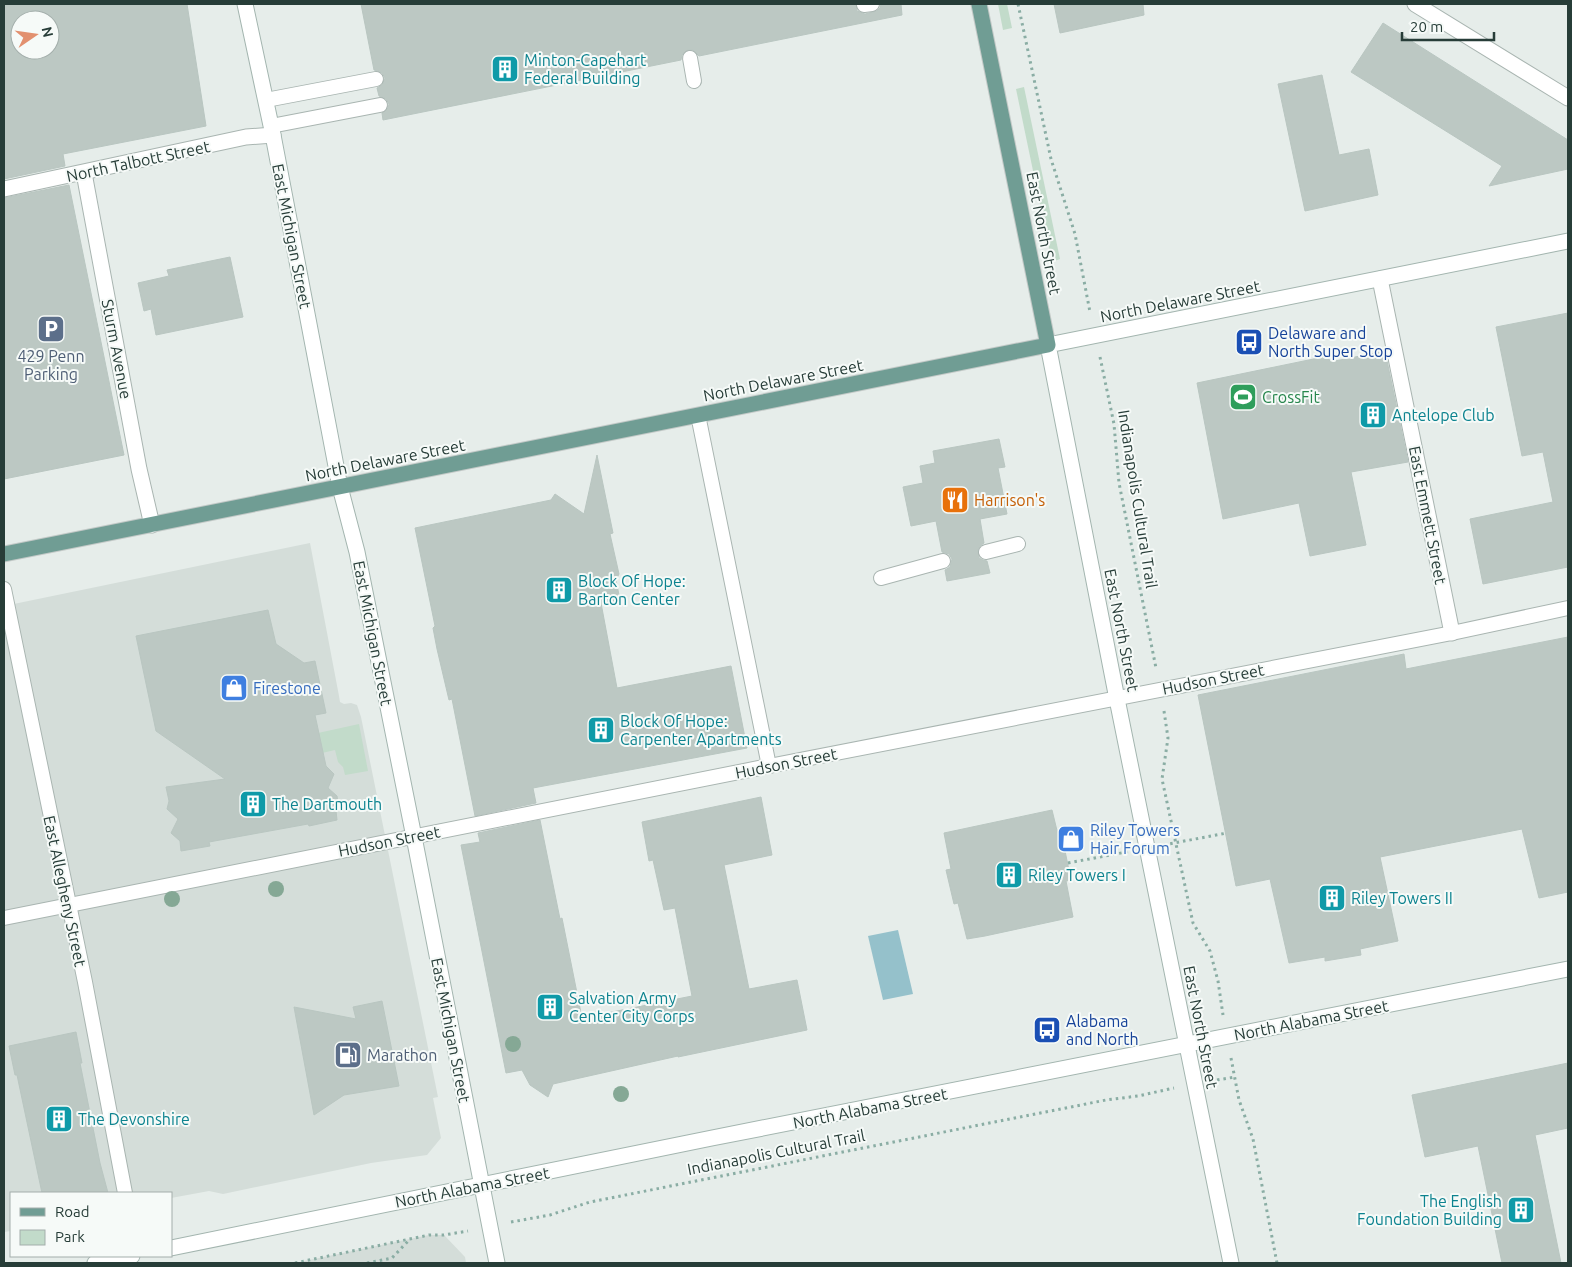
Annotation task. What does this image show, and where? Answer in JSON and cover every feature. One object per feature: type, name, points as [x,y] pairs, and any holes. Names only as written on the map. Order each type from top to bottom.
[{"type":"main road","name":"East Michigan Street","points":[[245,4],[266,100],[340,487],[357,552],[497,1263]]},
{"type":"main road","name":"East North Street","points":[[979,4],[1231,1263]]},
{"type":"main road","points":[[1416,4],[1435,10],[1568,98]]},
{"type":"main road","name":"North Talbott Street","points":[[4,189],[272,131]]},
{"type":"main road","name":"Sturm Avenue","points":[[84,173],[139,469],[152,525]]},
{"type":"main road","name":"North Delaware Street","points":[[4,554],[1568,241]]},
{"type":"main road","name":"East Emmett Street","points":[[1380,279],[1452,633]]},
{"type":"main road","name":"North Alabama Street","points":[[172,1248],[1568,969]]},
{"type":"main road","points":[[95,1263],[127,1257]]},
{"type":"lane","points":[[690,58],[694,81]]},
{"type":"lane","points":[[266,100],[376,79]]},
{"type":"lane","points":[[272,131],[380,105]]},
{"type":"lane","points":[[698,415],[769,766]]},
{"type":"lane","points":[[986,552],[1018,544]]},
{"type":"lane","points":[[880,578],[943,561]]},
{"type":"lane","name":"East Allegheny Street","points":[[4,589],[125,1192]]},
{"type":"lane","name":"Hudson Street","points":[[4,918],[1452,633],[1568,608]]},
{"type":"path","name":"Indianapolis Cultural Trail","points":[[1018,4],[1051,159],[1078,246],[1114,424],[1119,483],[1168,738],[1162,779],[1193,923],[1210,951],[1220,997]]},
{"type":"path","points":[[1068,863],[1228,833]]},
{"type":"path","points":[[1235,1077],[1239,1100],[1252,1139],[1277,1263]]},
{"type":"path","name":"Indianapolis Cultural Trail","points":[[295,1263],[429,1235],[444,1235],[550,1214],[599,1200],[1106,1100],[1148,1094]]},
{"type":"path","points":[[367,1263],[392,1258],[410,1239]]},
{"type":"shaded area","points":[[310,543],[340,702],[357,705],[361,717],[438,1097],[433,1098],[441,1138],[427,1155],[371,1163],[223,1194],[209,1191],[172,1198],[172,1192],[10,1192],[10,1231],[4,1232],[4,606]]},
{"type":"shaded area","points":[[429,1235],[444,1235],[465,1257],[466,1263],[295,1263]]},
{"type":"green space","points":[[998,4],[1007,4],[1012,28],[1003,30]]},
{"type":"green space","points":[[1024,87],[1060,259],[1052,262],[1016,89]]},
{"type":"green space","points":[[359,724],[368,771],[345,775],[343,767],[338,762],[335,750],[322,753],[318,733]]},
{"type":"water","points":[[898,930],[913,994],[883,1000],[868,936]]},
{"type":"building","points":[[4,4],[187,4],[206,126],[63,154],[65,166],[4,179]]},
{"type":"building","name":"Minton-Capehart Federal Building","points":[[361,4],[856,4],[857,11],[865,14],[877,11],[881,4],[901,4],[902,15],[699,56],[693,50],[688,50],[682,55],[681,60],[383,120],[382,113],[388,108],[389,104],[386,99],[379,96],[377,88],[382,85],[385,78],[382,73],[374,70]]},
{"type":"building","points":[[1054,4],[1143,4],[1144,15],[1060,33]]},
{"type":"building","points":[[1383,23],[1568,140],[1568,169],[1489,186],[1502,166],[1351,72]]},
{"type":"building","points":[[1322,75],[1339,155],[1369,149],[1378,195],[1305,211],[1278,84]]},
{"type":"building","name":"429 Penn Parking","points":[[69,185],[124,455],[4,479],[4,198]]},
{"type":"building","points":[[230,257],[243,317],[156,335],[151,309],[144,311],[138,283],[169,276],[167,270]]},
{"type":"building","points":[[1568,313],[1568,567],[1483,584],[1470,519],[1553,502],[1543,452],[1522,456],[1496,327]]},
{"type":"building","points":[[1385,351],[1408,462],[1351,472],[1366,545],[1310,556],[1299,503],[1223,519],[1197,383],[1328,356],[1330,362]]},
{"type":"building","name":"Harrison's","points":[[999,439],[1005,467],[998,468],[1007,514],[980,519],[984,543],[978,550],[979,558],[987,561],[990,573],[947,581],[945,570],[950,567],[952,559],[949,554],[942,552],[936,521],[911,526],[903,487],[923,483],[920,466],[935,463],[933,451]]},
{"type":"building","points":[[597,455],[613,533],[610,534],[619,574],[616,580],[620,600],[601,603],[617,688],[731,666],[747,748],[533,788],[536,803],[475,816],[452,699],[449,700],[437,649],[433,628],[435,626],[415,528],[551,500],[555,494],[584,514]]},
{"type":"building","points":[[268,610],[276,644],[304,663],[315,661],[326,713],[315,715],[326,766],[334,774],[328,788],[337,796],[337,820],[209,842],[210,846],[181,851],[180,841],[171,833],[178,819],[167,809],[169,801],[166,787],[225,779],[156,731],[136,636]]},
{"type":"building","points":[[1568,637],[1568,892],[1539,898],[1522,829],[1380,857],[1398,941],[1360,949],[1361,955],[1325,961],[1325,957],[1289,963],[1270,879],[1236,886],[1198,695],[1404,654],[1406,669]]},
{"type":"building","points":[[761,797],[772,855],[724,865],[749,989],[797,980],[807,1030],[553,1084],[548,1097],[530,1085],[522,1070],[506,1073],[461,845],[480,842],[478,833],[540,820],[582,1018],[692,996],[675,908],[664,910],[653,860],[649,861],[642,822]]},
{"type":"building","name":"Riley Towers I","points":[[1052,810],[1061,847],[1064,846],[1071,880],[1066,881],[1073,917],[967,939],[958,903],[954,904],[946,870],[951,869],[944,833]]},
{"type":"building","name":"Marathon","points":[[382,1001],[399,1086],[344,1095],[314,1115],[294,1007],[356,1019],[353,1007]]},
{"type":"building","name":"The Devonshire","points":[[76,1032],[82,1063],[80,1063],[108,1192],[42,1192],[9,1046]]},
{"type":"building","name":"The English Foundation Building","points":[[1568,1063],[1568,1128],[1535,1135],[1561,1263],[1502,1263],[1478,1146],[1425,1157],[1412,1095]]},
{"type":"place","name":"Minton-Capehart Federal Building","points":[[505,69]]},
{"type":"place","name":"429 Penn Parking","points":[[51,329]]},
{"type":"place","name":"Delaware and North Super Stop","points":[[1249,342]]},
{"type":"place","name":"CrossFit","points":[[1243,397]]},
{"type":"place","name":"Antelope Club","points":[[1373,415]]},
{"type":"place","name":"Harrison's","points":[[955,500]]},
{"type":"place","name":"Block Of Hope: Barton Center","points":[[559,590]]},
{"type":"place","name":"Firestone","points":[[234,688]]},
{"type":"place","name":"Block Of Hope: Carpenter Apartments","points":[[601,730]]},
{"type":"place","name":"The Dartmouth","points":[[253,804]]},
{"type":"place","name":"Riley Towers Hair Forum","points":[[1071,839]]},
{"type":"place","name":"Riley Towers I","points":[[1009,875]]},
{"type":"place","name":"Riley Towers II","points":[[1332,898]]},
{"type":"place","name":"Salvation Army Center City Corps","points":[[550,1007]]},
{"type":"place","name":"Alabama and North","points":[[1047,1030]]},
{"type":"place","name":"Marathon","points":[[348,1055]]},
{"type":"place","name":"The Devonshire","points":[[59,1119]]},
{"type":"place","name":"The English Foundation Building","points":[[1521,1210]]}]
